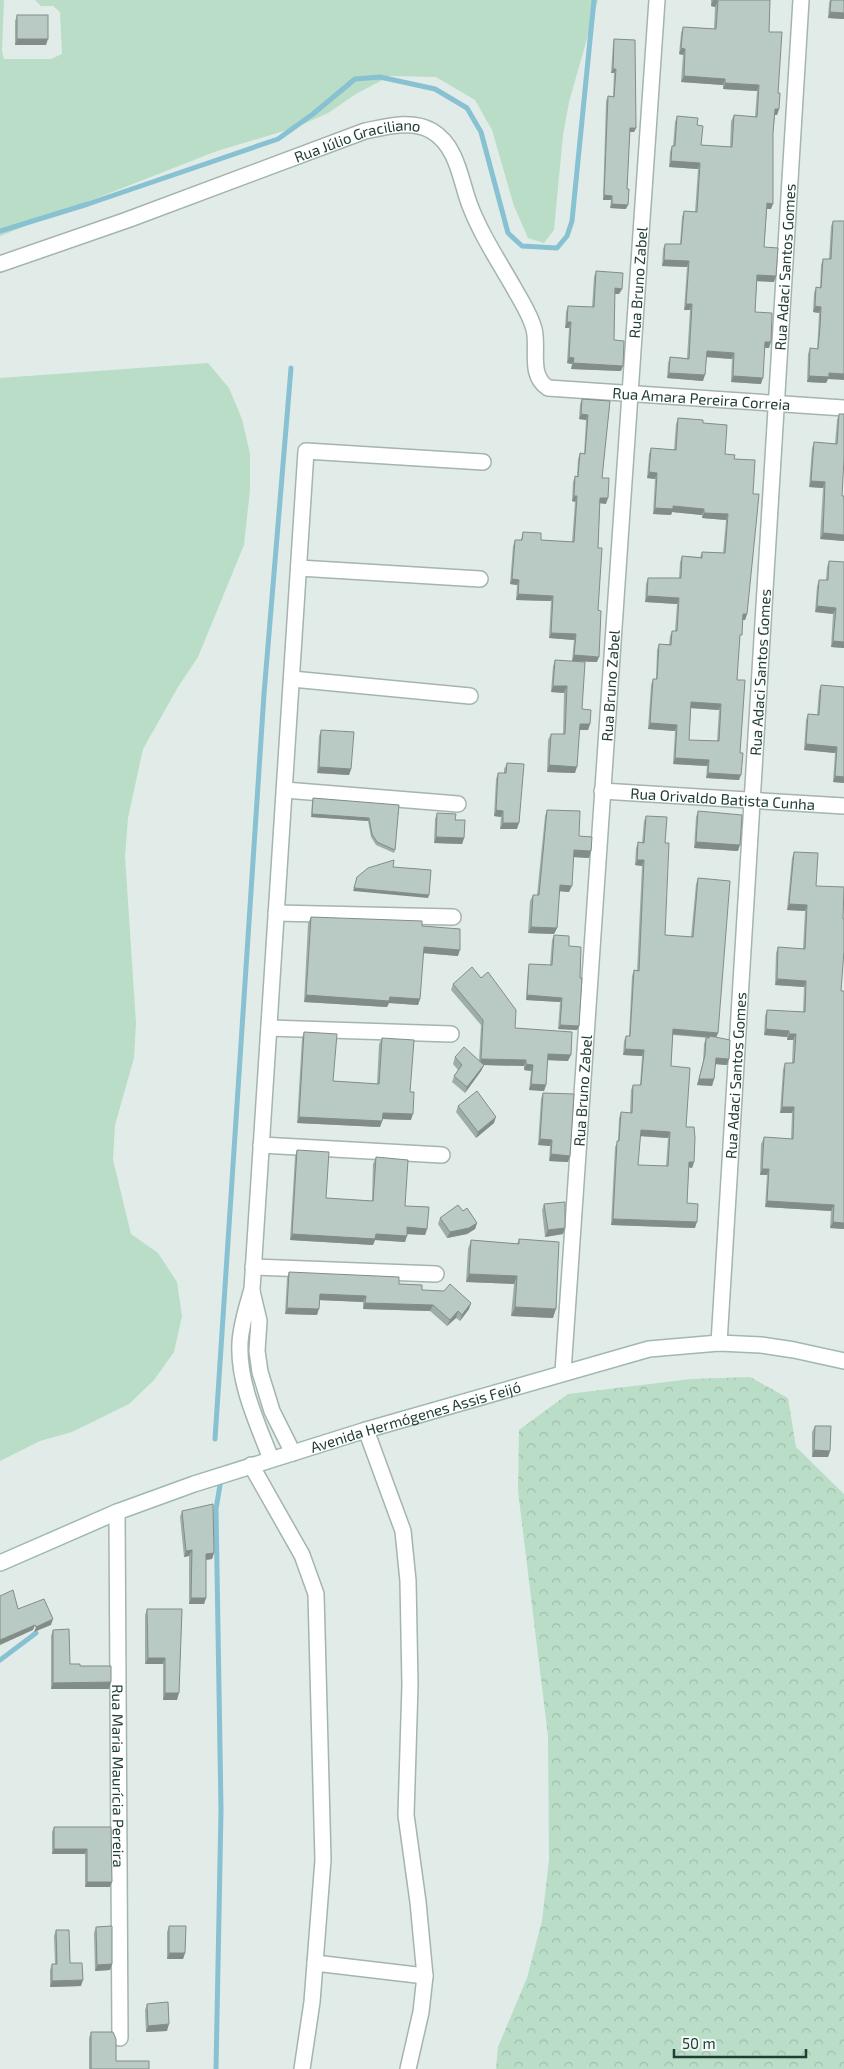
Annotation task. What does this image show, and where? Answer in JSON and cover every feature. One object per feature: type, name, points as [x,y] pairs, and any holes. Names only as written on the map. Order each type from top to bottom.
[{"type":"street","name":"Rua Bruno Zabel","points":[[562,1372],[656,0]]},
{"type":"street","name":"Rua Adaci Santos Gomes","points":[[719,1343],[801,0]]},
{"type":"street","name":"Rua Júlio Graciliano","points":[[0,264],[127,220],[365,131],[391,125],[412,125],[431,130],[444,140],[455,159],[479,228],[527,310],[534,327],[536,373],[540,383],[548,388],[558,389]]},
{"type":"street","name":"Rua Amara Pereira Correia","points":[[558,389],[844,408]]},
{"type":"street","points":[[271,1459],[248,1398],[242,1370],[241,1336],[252,1289],[254,1267],[306,451],[483,462]]},
{"type":"street","points":[[299,568],[480,579]]},
{"type":"street","points":[[292,679],[470,696]]},
{"type":"street","points":[[285,790],[458,804]]},
{"type":"street","name":"Rua Orivaldo Batista Cunha","points":[[602,791],[844,806]]},
{"type":"street","points":[[276,913],[453,918]]},
{"type":"street","points":[[269,1028],[451,1034]]},
{"type":"street","points":[[261,1145],[442,1155]]},
{"type":"street","points":[[254,1267],[436,1274]]},
{"type":"street","points":[[252,1289],[259,1321],[257,1351],[260,1372],[272,1411],[293,1453]]},
{"type":"street","name":"Avenida Hermógenes Assis Feijó","points":[[0,1563],[117,1512],[251,1465],[562,1372],[649,1348],[719,1343],[794,1350],[844,1362]]},
{"type":"street","points":[[366,1430],[403,1532],[408,1580],[410,1685],[406,1815],[418,1902],[425,1976],[421,2012],[408,2069]]},
{"type":"street","points":[[251,1465],[302,1555],[316,1594],[323,1860],[312,2002],[302,2069]]},
{"type":"street","name":"Rua Maria Maurícia Pereira","points":[[117,1512],[120,2038]]},
{"type":"street","points":[[315,1962],[425,1976]]},
{"type":"green space","points":[[0,0],[4,0],[2,51],[4,59],[51,59],[62,54],[60,12],[53,6],[41,6],[35,0],[598,0],[569,102],[563,135],[554,230],[544,243],[528,238],[514,206],[492,130],[475,100],[436,77],[390,76],[356,94],[328,113],[297,127],[217,151],[0,236]]},
{"type":"green space","points":[[208,363],[229,388],[242,419],[250,454],[250,490],[244,545],[198,657],[178,687],[143,749],[128,818],[125,856],[136,1023],[134,1058],[115,1125],[113,1160],[131,1234],[158,1253],[177,1282],[182,1316],[174,1352],[154,1380],[129,1404],[72,1432],[40,1441],[0,1461],[0,378]]},
{"type":"green space","points":[[750,1377],[788,1398],[796,1447],[844,1494],[844,2069],[496,2069],[498,2047],[527,1978],[542,1921],[549,1860],[548,1736],[518,1491],[519,1430],[568,1394],[691,1379]]},
{"type":"building","points":[[713,0],[770,0],[769,32],[782,32],[778,93],[780,93],[779,109],[775,109],[773,133],[773,204],[767,203],[764,247],[778,248],[776,276],[757,275],[755,312],[772,313],[771,342],[765,342],[763,378],[733,376],[734,353],[707,351],[705,375],[669,373],[670,357],[689,359],[692,304],[686,304],[689,261],[664,260],[665,244],[681,244],[684,211],[697,212],[700,163],[671,161],[672,146],[675,146],[677,116],[698,118],[697,125],[703,126],[701,145],[732,147],[734,115],[757,117],[759,85],[725,83],[725,79],[684,76],[685,49],[681,48],[683,27],[716,29],[718,1]]},
{"type":"building","points":[[831,0],[844,0],[844,13],[830,12]]},
{"type":"building","points":[[17,15],[48,15],[48,39],[17,39]]},
{"type":"building","points":[[614,39],[635,40],[636,128],[630,128],[628,205],[612,204],[612,196],[604,195],[608,96],[614,97],[616,69],[613,69]]},
{"type":"building","points":[[833,221],[844,221],[844,374],[829,373],[829,377],[809,376],[810,348],[818,349],[820,327],[821,307],[815,306],[816,287],[821,288],[823,259],[831,259]]},
{"type":"building","points":[[596,271],[623,273],[622,289],[615,288],[614,340],[624,341],[623,366],[573,363],[574,358],[569,357],[571,322],[567,322],[568,306],[594,307]]},
{"type":"building","points":[[582,399],[610,401],[602,478],[609,478],[608,498],[600,498],[598,548],[602,548],[598,610],[601,611],[599,657],[574,655],[576,634],[551,633],[553,596],[518,594],[519,580],[512,579],[515,540],[522,540],[523,532],[541,533],[541,540],[574,542],[577,496],[574,496],[575,476],[578,477],[580,453],[585,454],[588,415],[581,414]]},
{"type":"building","points":[[839,414],[844,414],[842,496],[844,496],[844,535],[823,533],[825,482],[811,481],[814,442],[837,444]]},
{"type":"building","points":[[678,418],[703,420],[703,423],[727,425],[725,454],[735,455],[734,459],[755,460],[753,494],[759,494],[747,614],[743,614],[742,635],[740,635],[737,680],[745,680],[740,753],[743,753],[741,775],[708,773],[709,760],[675,758],[677,725],[650,723],[653,679],[657,679],[659,644],[671,645],[672,631],[677,631],[679,598],[647,596],[648,578],[681,578],[682,556],[702,558],[702,552],[725,553],[728,514],[704,513],[704,509],[673,506],[673,509],[655,508],[657,473],[649,472],[651,448],[676,450]],"holes":[[[691,702],[721,704],[719,741],[689,740]]]},
{"type":"building","points":[[829,561],[844,562],[844,642],[833,641],[836,608],[817,606],[819,580],[828,580]]},
{"type":"building","points":[[555,660],[585,662],[582,709],[591,710],[590,724],[580,724],[577,767],[549,765],[551,734],[565,734],[567,686],[553,686]]},
{"type":"building","points":[[821,685],[844,687],[844,777],[835,776],[837,747],[806,744],[808,714],[819,715]]},
{"type":"building","points":[[321,730],[354,732],[351,769],[319,767]]},
{"type":"building","points":[[507,763],[524,764],[519,823],[503,823],[503,811],[496,810],[498,773],[506,773]]},
{"type":"building","points":[[313,798],[399,805],[395,850],[377,842],[372,834],[369,818],[312,814]]},
{"type":"building","points":[[547,810],[580,811],[579,836],[592,837],[591,851],[574,850],[572,886],[560,885],[557,928],[531,927],[533,895],[539,895]]},
{"type":"building","points":[[698,811],[742,815],[740,845],[696,842]]},
{"type":"building","points":[[437,813],[456,814],[455,820],[465,820],[464,838],[436,837]]},
{"type":"building","points":[[646,816],[667,817],[665,843],[669,843],[665,935],[693,937],[698,878],[730,881],[718,1033],[673,1029],[671,1066],[690,1068],[686,1127],[694,1127],[695,1138],[694,1162],[689,1162],[687,1203],[698,1204],[697,1222],[613,1219],[617,1141],[619,1141],[621,1112],[632,1113],[633,1085],[641,1085],[644,1050],[625,1049],[626,1036],[630,1036],[634,970],[639,971],[644,860],[637,860],[638,842],[644,843]],"holes":[[[641,1130],[670,1132],[668,1166],[638,1165]]]},
{"type":"building","points":[[794,852],[818,853],[816,886],[844,887],[844,951],[841,991],[844,991],[844,1223],[833,1222],[834,1205],[767,1201],[769,1169],[762,1169],[764,1137],[793,1139],[794,1107],[782,1107],[785,1063],[794,1063],[796,1034],[789,1034],[789,1031],[766,1029],[767,1010],[805,1012],[806,981],[777,979],[778,947],[805,949],[807,905],[789,904]]},
{"type":"building","points":[[394,860],[393,867],[431,870],[429,895],[354,888],[357,877],[368,868]]},
{"type":"building","points":[[311,917],[422,921],[422,926],[460,929],[460,950],[424,947],[420,999],[390,997],[389,1001],[306,995]]},
{"type":"building","points":[[554,935],[569,936],[569,946],[581,947],[580,978],[582,978],[579,1026],[560,1025],[562,998],[527,995],[529,964],[552,965]]},
{"type":"building","points":[[472,967],[481,978],[488,972],[516,1010],[515,1028],[572,1032],[571,1055],[548,1054],[546,1085],[531,1084],[533,1065],[526,1064],[526,1060],[481,1059],[483,1020],[453,984]]},
{"type":"building","points":[[304,1032],[337,1034],[333,1081],[379,1084],[382,1038],[414,1040],[410,1092],[414,1092],[413,1114],[383,1113],[382,1121],[299,1117]]},
{"type":"building","points":[[710,1036],[730,1040],[729,1059],[716,1058],[714,1079],[699,1079],[705,1055],[706,1038]]},
{"type":"building","points":[[464,1047],[484,1065],[467,1087],[454,1076],[462,1065],[455,1057]]},
{"type":"building","points":[[477,1091],[496,1117],[478,1132],[458,1106]]},
{"type":"building","points":[[543,1093],[574,1094],[570,1156],[551,1154],[552,1140],[540,1139]]},
{"type":"building","points":[[297,1150],[329,1152],[326,1198],[373,1201],[376,1157],[408,1160],[405,1206],[429,1207],[427,1229],[407,1227],[407,1236],[376,1234],[375,1239],[292,1234]]},
{"type":"building","points":[[565,1202],[565,1228],[548,1230],[544,1204]]},
{"type":"building","points":[[458,1205],[463,1211],[467,1208],[477,1223],[469,1228],[450,1232],[440,1218]]},
{"type":"building","points":[[519,1239],[559,1242],[556,1309],[515,1307],[517,1276],[469,1274],[471,1240],[519,1244]]},
{"type":"building","points":[[289,1272],[399,1277],[399,1284],[422,1285],[422,1290],[444,1291],[450,1284],[471,1303],[462,1315],[458,1311],[450,1320],[433,1305],[365,1303],[366,1296],[320,1294],[319,1309],[287,1308]]},
{"type":"building","points":[[815,1426],[831,1426],[830,1451],[814,1450]]},
{"type":"building","points":[[213,1504],[214,1553],[206,1554],[206,1598],[191,1598],[192,1550],[186,1551],[182,1511]]},
{"type":"building","points":[[13,1590],[18,1609],[44,1599],[53,1619],[0,1640],[0,1596]]},
{"type":"building","points":[[147,1609],[182,1609],[179,1693],[165,1693],[165,1658],[148,1658]]},
{"type":"building","points":[[69,1629],[70,1664],[80,1664],[80,1666],[111,1666],[111,1682],[53,1683],[53,1630]]},
{"type":"building","points":[[54,1827],[111,1827],[112,1882],[87,1882],[87,1849],[54,1849]]},
{"type":"building","points":[[112,1926],[112,1964],[97,1965],[96,1927]]},
{"type":"building","points":[[169,1926],[186,1926],[185,1953],[169,1953]]},
{"type":"building","points":[[56,1930],[69,1930],[70,1963],[82,1963],[83,1980],[52,1981],[52,1964],[57,1964]]},
{"type":"building","points":[[168,2002],[169,2024],[148,2026],[147,2004]]},
{"type":"building","points":[[91,2032],[113,2032],[116,2039],[116,2061],[149,2061],[149,2069],[91,2069]]},
{"type":"waterway","points":[[0,231],[88,204],[278,139],[313,114],[355,79],[380,77],[435,89],[467,108],[481,132],[508,233],[522,246],[557,248],[567,236],[572,221],[594,0]]},
{"type":"waterway","points":[[215,1439],[264,694],[291,368]]},
{"type":"waterway","points":[[216,2069],[221,1810],[216,1509],[220,1485]]},
{"type":"waterway","points":[[0,1660],[36,1633]]}]
